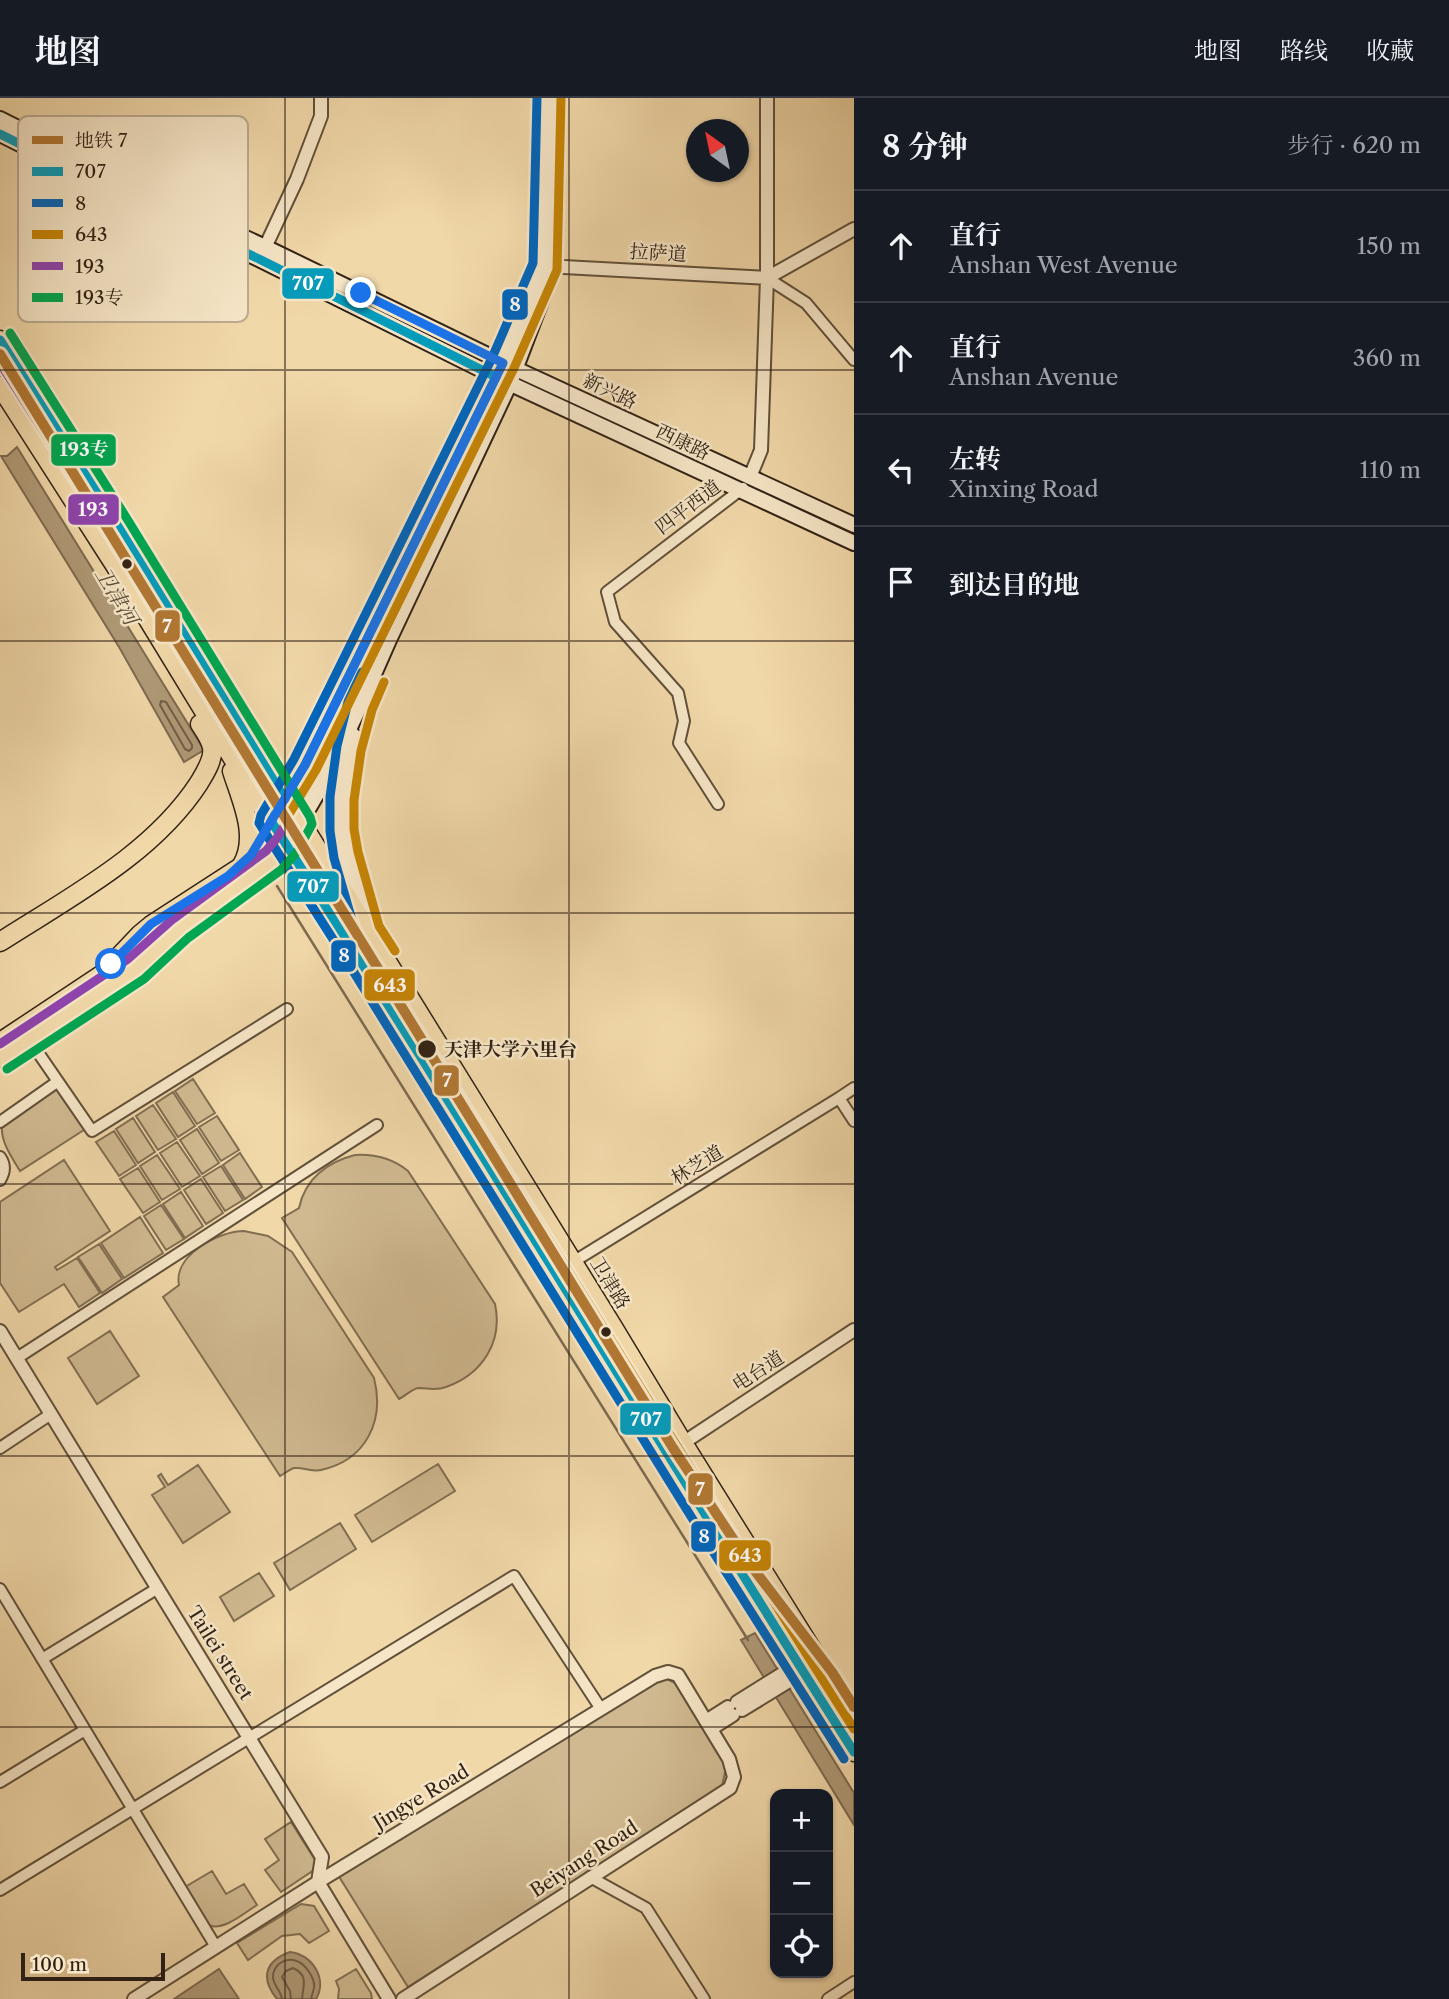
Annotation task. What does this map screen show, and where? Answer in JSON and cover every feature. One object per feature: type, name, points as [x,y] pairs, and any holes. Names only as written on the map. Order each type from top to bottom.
[{"type":"highway","name":"卫津路","points":[[0,340],[854,1717]]},
{"type":"highway","points":[[1,390],[155,630],[271,821],[381,991],[710,1525],[854,1752]]},
{"type":"highway","points":[[0,942],[140,849],[192,794],[210,763],[212,748],[167,667],[155,630]]},
{"type":"highway","points":[[215,728],[230,765],[248,824],[250,846],[242,865]]},
{"type":"main road","points":[[549,98],[550,266]]},
{"type":"main road","points":[[0,1059],[136,969],[180,929],[274,860],[287,845],[324,782],[510,372],[550,266],[556,98]]},
{"type":"main road","points":[[0,119],[18,128]]},
{"type":"main road","points":[[0,134],[18,143]]},
{"type":"main road","points":[[248,246],[496,377]]},
{"type":"main road","points":[[248,247],[262,253]]},
{"type":"main road","name":"新兴路","points":[[262,253],[746,483],[854,526]]},
{"type":"main road","points":[[0,1041],[101,974],[151,924],[228,876],[251,855],[305,765],[496,377],[510,372]]},
{"type":"main road","points":[[1,390],[22,376]]},
{"type":"main road","points":[[746,483],[854,543]]},
{"type":"main road","points":[[360,706],[349,749],[342,799],[342,830],[346,855],[369,932]]},
{"type":"street","points":[[262,253],[321,116],[321,98]]},
{"type":"street","points":[[746,483],[761,450],[768,278],[767,98]]},
{"type":"street","points":[[768,278],[854,229]]},
{"type":"street","name":"拉萨道","points":[[550,266],[768,278]]},
{"type":"street","points":[[768,278],[806,303],[854,360]]},
{"type":"street","name":"四平西道","points":[[718,804],[679,743],[684,721],[678,692],[615,622],[607,592],[746,483]]},
{"type":"street","points":[[37,1051],[92,1131],[287,1009]]},
{"type":"street","points":[[0,1122],[57,1082]]},
{"type":"street","name":"林芝道","points":[[573,1262],[854,1088]]},
{"type":"street","points":[[839,1098],[854,1121]]},
{"type":"street","points":[[17,1359],[377,1125]]},
{"type":"street","points":[[0,1157],[4,1163],[0,1180]]},
{"type":"street","name":"Tailei street","points":[[0,1331],[322,1857],[318,1882],[390,1999]]},
{"type":"street","name":"电台道","points":[[683,1443],[854,1331]]},
{"type":"street","points":[[0,1448],[51,1414]]},
{"type":"street","points":[[0,1890],[514,1576],[601,1709]]},
{"type":"street","points":[[42,1659],[158,1588]]},
{"type":"street","points":[[0,1589],[216,1947]]},
{"type":"street","points":[[708,1725],[816,1658]]},
{"type":"street","name":"Jingye Road","points":[[134,1999],[318,1882],[655,1676],[668,1672],[678,1675],[708,1725]]},
{"type":"street","name":"Beiyang Road","points":[[403,1999],[730,1788],[734,1777],[729,1759],[708,1725]]},
{"type":"street","points":[[0,1782],[85,1730]]},
{"type":"street","points":[[590,1877],[646,1908],[704,1999]]},
{"type":"street","points":[[828,1999],[854,1982]]},
{"type":"shaded area","points":[[193,1079],[215,1113],[197,1124],[175,1091]]},
{"type":"shaded area","points":[[63,1085],[87,1128],[20,1171],[4,1142],[2,1124]]},
{"type":"shaded area","points":[[173,1092],[195,1126],[178,1137],[156,1103]]},
{"type":"shaded area","points":[[153,1105],[176,1139],[158,1150],[136,1116]]},
{"type":"shaded area","points":[[217,1116],[239,1150],[221,1161],[199,1127]]},
{"type":"shaded area","points":[[133,1118],[155,1152],[138,1163],[116,1129]]},
{"type":"shaded area","points":[[197,1129],[219,1163],[202,1174],[180,1140]]},
{"type":"shaded area","points":[[114,1131],[136,1165],[119,1176],[96,1142]]},
{"type":"shaded area","points":[[177,1142],[200,1176],[182,1187],[160,1153]]},
{"type":"shaded area","points":[[240,1153],[262,1187],[245,1199],[223,1165]]},
{"type":"shaded area","points":[[157,1155],[180,1189],[162,1200],[140,1166]]},
{"type":"shaded area","points":[[355,1155],[383,1158],[408,1171],[495,1304],[496,1331],[487,1354],[470,1374],[446,1387],[418,1388],[399,1399],[282,1218],[299,1208],[306,1188],[319,1173],[335,1162]]},
{"type":"shaded area","points":[[64,1160],[110,1231],[55,1267],[57,1270],[77,1258],[100,1293],[79,1307],[64,1284],[19,1312],[0,1283],[0,1202]]},
{"type":"shaded area","points":[[221,1166],[243,1200],[225,1211],[203,1177]]},
{"type":"shaded area","points":[[138,1168],[160,1202],[143,1213],[120,1179]]},
{"type":"shaded area","points":[[201,1179],[223,1213],[206,1224],[184,1190]]},
{"type":"shaded area","points":[[181,1192],[203,1226],[185,1238],[163,1204]]},
{"type":"shaded area","points":[[161,1205],[184,1239],[166,1250],[144,1216]]},
{"type":"shaded area","points":[[140,1217],[163,1253],[124,1278],[101,1243]]},
{"type":"shaded area","points":[[244,1231],[268,1236],[292,1252],[374,1378],[377,1409],[374,1423],[360,1448],[337,1465],[318,1470],[294,1468],[280,1476],[163,1297],[179,1285],[179,1274],[190,1255],[222,1235]]},
{"type":"shaded area","points":[[99,1244],[122,1279],[102,1293],[78,1257]]},
{"type":"shaded area","points":[[110,1331],[139,1376],[97,1404],[68,1358]]},
{"type":"shaded area","points":[[438,1464],[455,1491],[372,1542],[355,1515]]},
{"type":"shaded area","points":[[198,1465],[230,1512],[183,1543],[152,1495],[165,1487],[158,1476],[161,1474],[168,1485]]},
{"type":"shaded area","points":[[340,1523],[356,1549],[290,1590],[274,1563]]},
{"type":"shaded area","points":[[259,1573],[274,1596],[234,1621],[220,1597]]},
{"type":"shaded area","points":[[665,1678],[681,1686],[724,1758],[726,1768],[722,1786],[408,1987],[338,1875],[655,1679]]},
{"type":"shaded area","points":[[291,1822],[317,1863],[314,1870],[281,1892],[265,1870],[279,1860],[265,1839]]},
{"type":"shaded area","points":[[212,1871],[226,1894],[244,1884],[257,1905],[227,1924],[208,1925],[185,1887]]},
{"type":"shaded area","points":[[301,1904],[314,1906],[329,1931],[309,1943],[300,1934],[282,1936],[248,1960],[237,1943]]},
{"type":"shaded area","points":[[356,1969],[372,1999],[338,1999],[336,1981]]},
{"type":"water","points":[[17,447],[204,750],[184,762],[119,647],[1,456],[7,456]]},
{"type":"water","points":[[755,1633],[854,1793],[854,1825],[833,1789],[741,1640]]},
{"type":"water","points":[[290,1952],[305,1957],[316,1969],[320,1984],[316,1999],[277,1999],[268,1984],[270,1965]]},
{"type":"water","points":[[219,1969],[239,1999],[174,1999]]},
{"type":"waterway","name":"卫津河","points":[[277,886],[748,1640]]},
{"type":"metro line","name":"7","points":[[0,354],[673,1448],[749,1563],[832,1672],[854,1707]]},
{"type":"transit line","name":"8","points":[[537,98],[533,263],[492,358],[294,759],[259,823],[844,1759]]},
{"type":"transit line","name":"643","points":[[561,98],[557,270],[514,368],[316,770],[285,821],[854,1729]]},
{"type":"transit line","name":"707","points":[[0,134],[18,143]]},
{"type":"transit line","name":"707","points":[[248,254],[496,377],[305,765],[271,821],[854,1752]]},
{"type":"transit line","name":"193专","points":[[7,1069],[144,979],[188,938],[281,870],[297,852],[312,824],[129,522],[10,333]]},
{"type":"transit line","name":"707","points":[[0,340],[285,799]]},
{"type":"transit line","name":"193","points":[[0,363],[109,534],[286,823],[266,851],[173,919],[128,959],[0,1044]]},
{"type":"transit line","name":"8","points":[[362,672],[348,702],[337,746],[330,797],[330,831],[334,858],[356,934],[375,965]]},
{"type":"transit line","name":"643","points":[[384,682],[372,710],[361,751],[354,800],[354,829],[379,926],[395,951]]},
{"type":"place","name":"天津大学六里台","points":[[427,1049]]},
{"type":"route","points":[[111,964],[151,924],[228,876],[251,855],[305,765],[503,363],[361,293]]}]
